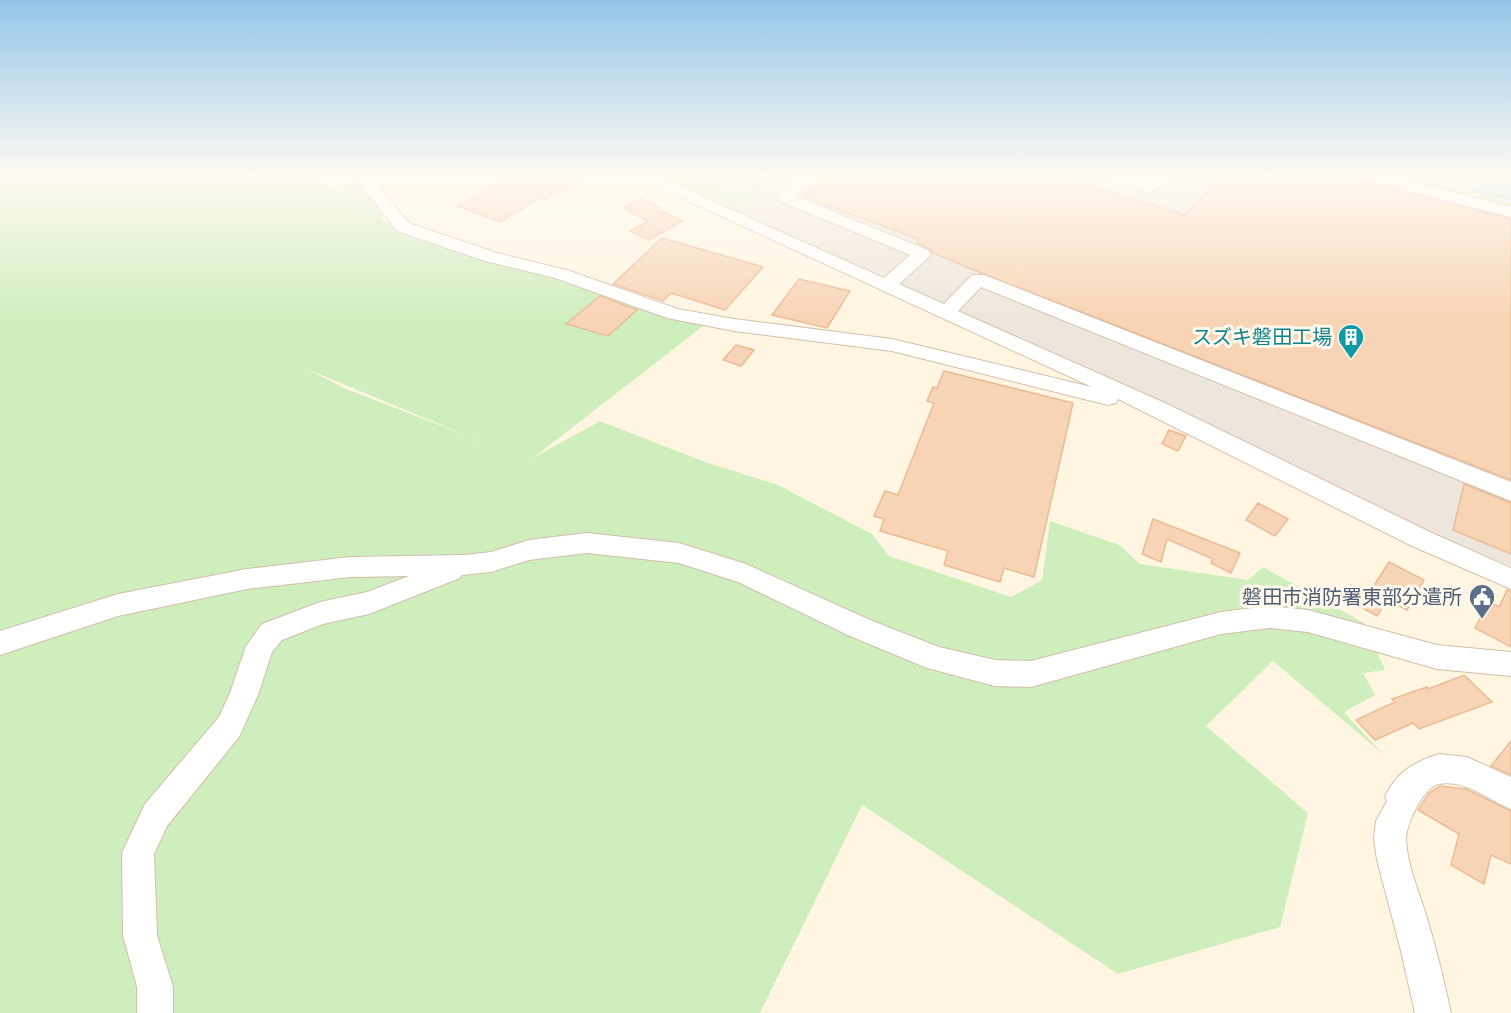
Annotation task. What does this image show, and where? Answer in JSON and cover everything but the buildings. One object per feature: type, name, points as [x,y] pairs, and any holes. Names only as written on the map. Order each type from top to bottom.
[{"type":"street","points":[[400,223],[403,227],[513,263],[561,274],[674,314],[734,325],[892,345],[1013,376],[1157,408]]},
{"type":"street","points":[[747,223],[1157,408],[1420,539],[1511,579]]},
{"type":"street","points":[[847,223],[922,254],[886,286]]},
{"type":"street","points":[[945,313],[978,279],[1511,492]]},
{"type":"street","points":[[0,643],[118,605],[248,579],[350,567],[465,565],[491,562],[529,550],[587,543],[679,553],[746,574],[860,628],[938,659],[995,673],[1031,674],[1221,623],[1269,617],[1308,621],[1437,657],[1511,664]]},
{"type":"street","points":[[155,1013],[155,987],[140,935],[138,853],[156,815],[229,726],[244,695],[260,646],[272,632],[320,613],[369,603],[465,565]]},
{"type":"street","points":[[1432,1013],[1419,951],[1393,860],[1390,839],[1392,821],[1404,803],[1401,797],[1411,781],[1435,768],[1476,773],[1511,794]]},
{"type":"shaded area","name":"スズキ磐田工場","points":[[763,223],[1511,223],[1511,566],[1467,548],[972,316]]},
{"type":"green space","points":[[0,223],[390,223],[711,320],[533,458],[600,421],[705,462],[778,485],[872,534],[889,556],[1011,597],[1042,580],[1050,521],[1119,545],[1140,564],[1248,580],[1263,567],[1364,623],[1385,670],[1363,673],[1375,695],[1344,712],[1383,754],[1273,661],[1206,726],[1308,813],[1280,927],[1118,974],[862,805],[760,1013],[0,1013]],"holes":[[[307,369],[468,436],[346,389]]]},
{"type":"place","name":"スズキ磐田工場","points":[[1351,360]]},
{"type":"place","name":"磐田市消防署東部分遣所","points":[[1482,620]]}]
